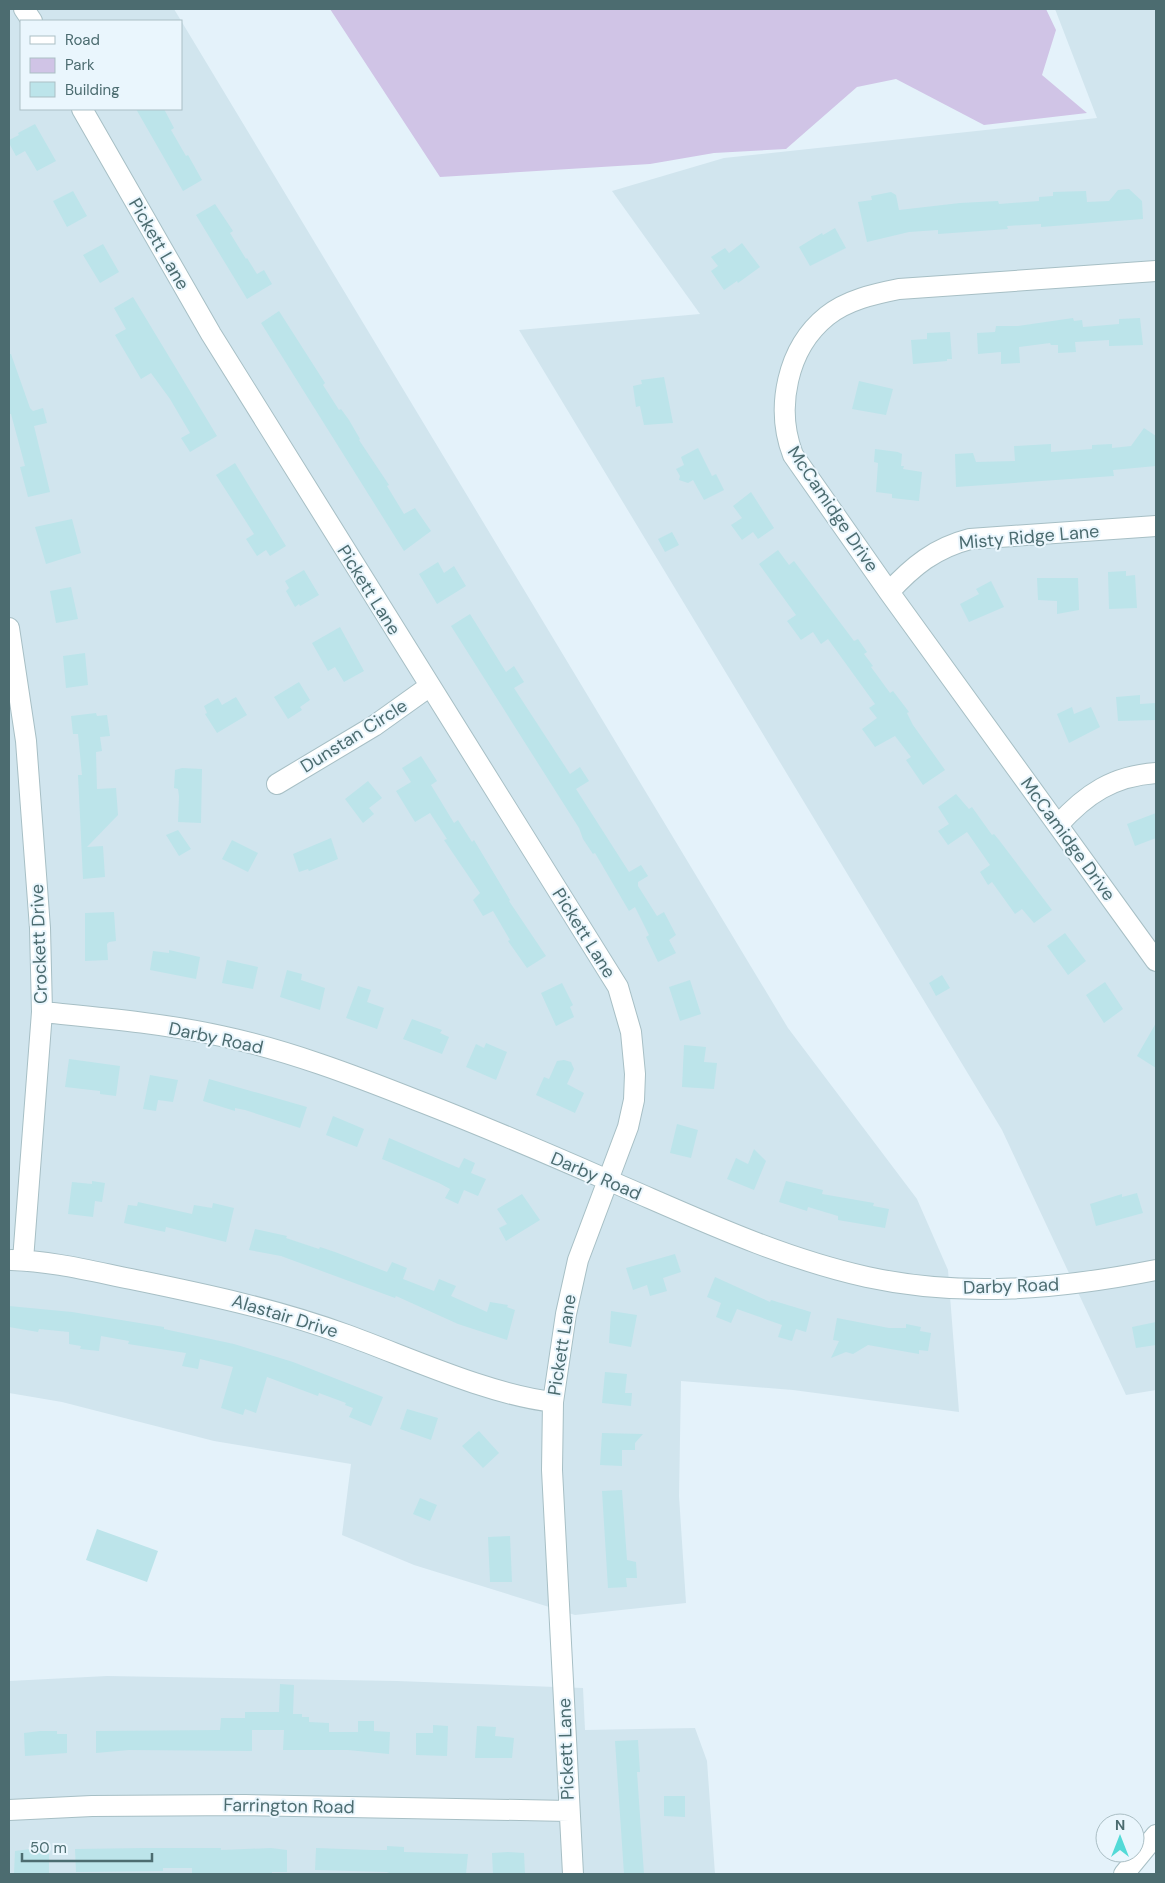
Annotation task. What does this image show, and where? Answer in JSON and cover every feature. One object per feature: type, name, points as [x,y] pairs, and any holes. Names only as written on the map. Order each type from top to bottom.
[{"type":"street","points":[[24,9],[31,20]]},
{"type":"street","name":"Pickett Lane","points":[[83,110],[211,334],[618,987],[630,1032],[635,1074],[634,1100],[628,1126],[578,1260],[566,1314],[552,1402],[552,1470],[562,1633],[573,1874]]},
{"type":"street","name":"McCamidge Drive","points":[[1156,271],[899,289],[864,296],[828,314],[811,331],[798,350],[787,384],[787,440],[793,455],[889,592],[1156,961]]},
{"type":"street","name":"Misty Ridge Lane","points":[[889,592],[912,568],[930,554],[960,542],[1156,526]]},
{"type":"street","name":"Crockett Drive","points":[[9,628],[26,741],[40,928],[42,1012],[16,1260]]},
{"type":"street","name":"Dunstan Circle","points":[[277,784],[374,726],[430,686]]},
{"type":"street","points":[[1058,825],[1092,792],[1127,778],[1156,773]]},
{"type":"street","name":"Darby Road","points":[[42,1012],[148,1023],[222,1036],[286,1054],[414,1099],[609,1180],[723,1231],[826,1266],[868,1277],[920,1285],[992,1290],[1092,1283],[1156,1270]]},
{"type":"street","name":"Alastair Drive","points":[[16,1260],[63,1266],[226,1298],[273,1310],[301,1318],[484,1386],[536,1400],[552,1402]]},
{"type":"street","name":"Farrington Road","points":[[9,1810],[92,1806],[245,1804],[569,1811]]},
{"type":"street","points":[[1124,1874],[1156,1835]]},
{"type":"shaded area","points":[[9,9],[174,9],[181,20],[20,20],[20,110],[182,110],[182,22],[788,1028],[917,1199],[948,1270],[959,1412],[793,1390],[681,1381],[679,1496],[686,1603],[575,1615],[414,1565],[342,1535],[351,1464],[214,1441],[62,1402],[9,1393]]},
{"type":"shaded area","points":[[1055,9],[1156,9],[1156,1390],[1126,1395],[1002,1130],[519,330],[700,314],[612,191],[724,158],[1097,118]]},
{"type":"shaded area","points":[[107,1676],[397,1681],[583,1688],[585,1730],[695,1728],[707,1761],[715,1874],[9,1874],[9,1681]]},
{"type":"green space","points":[[330,9],[1046,9],[1056,30],[1042,75],[1087,113],[984,125],[896,79],[857,87],[786,149],[714,153],[650,164],[440,177]]},
{"type":"building","points":[[137,110],[165,110],[174,128],[171,130],[202,180],[183,191]]},
{"type":"building","points":[[35,124],[56,161],[37,171],[25,151],[16,156],[9,143],[9,140],[19,135],[18,133]]},
{"type":"building","points":[[1129,189],[1142,201],[1143,219],[1041,227],[1041,224],[1007,226],[1008,229],[938,234],[938,230],[909,232],[867,242],[858,202],[872,200],[871,196],[891,192],[896,195],[899,210],[960,203],[998,201],[999,204],[1039,201],[1039,197],[1053,196],[1053,192],[1086,191],[1087,202],[1109,201],[1118,190]]},
{"type":"building","points":[[73,191],[87,216],[67,227],[53,201]]},
{"type":"building","points":[[215,204],[233,231],[230,233],[246,259],[257,274],[264,270],[272,284],[247,299],[196,215]]},
{"type":"building","points":[[835,228],[846,248],[810,266],[799,247],[822,233],[823,235]]},
{"type":"building","points":[[742,243],[760,267],[738,283],[737,281],[724,290],[711,271],[718,266],[711,257],[725,248],[729,253]]},
{"type":"building","points":[[103,244],[119,272],[100,283],[83,255]]},
{"type":"building","points":[[133,297],[217,436],[190,452],[181,438],[190,433],[170,399],[151,373],[141,379],[115,335],[126,329],[114,308]]},
{"type":"building","points":[[279,311],[325,383],[323,385],[339,410],[341,409],[349,420],[359,440],[389,485],[387,486],[404,514],[415,508],[431,531],[404,551],[261,323]]},
{"type":"building","points":[[1073,318],[1074,321],[1082,320],[1083,327],[1119,324],[1119,319],[1140,318],[1143,345],[1109,346],[1109,340],[1075,342],[1076,352],[1058,353],[1058,345],[1051,345],[1050,343],[1019,347],[1020,363],[1001,364],[1001,352],[978,354],[977,333],[995,332],[996,326],[1018,326]]},
{"type":"building","points":[[950,332],[952,359],[913,364],[911,340],[927,339],[927,333]]},
{"type":"building","points":[[9,354],[11,354],[30,408],[33,411],[43,408],[47,423],[34,426],[50,492],[28,497],[20,467],[25,466],[11,414],[9,414]]},
{"type":"building","points":[[664,377],[673,423],[644,425],[640,406],[636,407],[633,386],[642,384],[641,380]]},
{"type":"building","points":[[859,381],[893,389],[886,415],[852,409]]},
{"type":"building","points":[[1144,428],[1156,436],[1156,466],[1113,470],[1114,476],[956,487],[955,454],[973,453],[976,462],[1015,461],[1014,446],[1051,444],[1051,452],[1092,449],[1092,445],[1112,444],[1112,448],[1131,446]]},
{"type":"building","points":[[698,448],[712,476],[716,474],[724,490],[704,500],[693,480],[688,483],[679,480],[680,476],[676,469],[684,465],[681,457]]},
{"type":"building","points":[[875,449],[898,452],[902,454],[901,466],[904,466],[903,469],[922,472],[919,501],[892,498],[892,494],[876,492],[878,463],[874,462]]},
{"type":"building","points":[[235,463],[286,546],[270,556],[266,550],[257,556],[246,539],[254,534],[216,475]]},
{"type":"building","points":[[751,492],[774,528],[758,539],[753,532],[742,540],[731,525],[742,518],[733,506]]},
{"type":"building","points":[[72,519],[81,553],[46,564],[35,527]]},
{"type":"building","points":[[672,532],[679,545],[665,552],[658,539]]},
{"type":"building","points":[[778,550],[789,565],[794,561],[854,641],[858,639],[867,652],[864,654],[873,666],[871,667],[890,693],[893,691],[909,712],[907,713],[913,725],[945,770],[923,785],[906,760],[911,757],[895,736],[875,747],[862,729],[877,718],[869,708],[875,704],[828,639],[821,644],[813,632],[801,640],[787,621],[796,615],[759,564]]},
{"type":"building","points":[[438,562],[444,573],[454,566],[466,586],[437,604],[419,574]]},
{"type":"building","points":[[304,570],[319,595],[295,607],[286,591],[289,588],[285,581]]},
{"type":"building","points":[[1126,571],[1126,576],[1135,575],[1137,608],[1109,609],[1108,572]]},
{"type":"building","points":[[1037,578],[1078,578],[1079,610],[1057,614],[1057,601],[1038,600]]},
{"type":"building","points":[[991,581],[1004,607],[969,622],[960,604],[979,594],[976,589]]},
{"type":"building","points":[[71,587],[78,619],[56,623],[50,591]]},
{"type":"building","points":[[470,614],[506,672],[514,666],[524,682],[514,688],[570,774],[580,767],[589,781],[576,789],[629,872],[641,865],[648,876],[638,882],[638,886],[657,916],[664,912],[676,935],[669,940],[676,953],[658,962],[646,937],[649,935],[635,907],[629,911],[595,853],[593,854],[583,839],[579,828],[451,626]]},
{"type":"building","points":[[340,627],[364,671],[344,682],[335,667],[328,671],[312,643]]},
{"type":"building","points":[[85,653],[88,685],[66,688],[63,656]]},
{"type":"building","points":[[299,682],[310,700],[300,707],[302,710],[288,719],[274,697]]},
{"type":"building","points":[[1140,695],[1140,704],[1156,703],[1156,720],[1118,721],[1116,697]]},
{"type":"building","points":[[236,697],[247,715],[217,733],[205,714],[207,713],[204,706],[218,698],[222,705]]},
{"type":"building","points":[[1072,707],[1074,714],[1091,707],[1100,727],[1069,743],[1057,714]]},
{"type":"building","points":[[96,713],[97,716],[107,715],[110,736],[100,737],[102,751],[96,752],[97,789],[116,788],[118,815],[87,847],[103,846],[105,877],[83,879],[78,775],[82,775],[78,734],[73,734],[71,716]]},
{"type":"building","points":[[421,756],[437,781],[431,785],[454,823],[458,820],[472,842],[474,840],[509,901],[546,956],[527,968],[508,941],[510,940],[493,911],[483,916],[473,900],[480,893],[444,840],[447,839],[430,813],[415,822],[396,791],[411,782],[402,768]]},
{"type":"building","points":[[182,768],[202,769],[201,823],[178,822],[179,796],[178,789],[174,788],[175,770]]},
{"type":"building","points":[[368,781],[382,798],[369,808],[374,814],[363,823],[345,799]]},
{"type":"building","points":[[956,794],[969,809],[972,807],[1052,910],[1034,923],[1022,909],[1015,914],[992,882],[988,885],[980,872],[990,865],[967,832],[948,845],[938,831],[949,824],[938,807]]},
{"type":"building","points":[[1156,813],[1156,838],[1135,846],[1127,824]]},
{"type":"building","points":[[178,830],[191,849],[179,856],[166,835]]},
{"type":"building","points":[[331,838],[338,859],[309,871],[308,869],[299,872],[293,854]]},
{"type":"building","points":[[232,840],[258,853],[248,872],[222,859]]},
{"type":"building","points":[[114,912],[116,941],[107,944],[108,960],[85,961],[85,913]]},
{"type":"building","points":[[1065,933],[1086,961],[1068,975],[1047,946]]},
{"type":"building","points":[[169,950],[200,957],[196,979],[150,970],[153,951],[169,953]]},
{"type":"building","points":[[227,960],[258,967],[253,989],[222,983]]},
{"type":"building","points":[[287,970],[302,974],[301,980],[325,988],[320,1010],[280,997]]},
{"type":"building","points":[[942,975],[950,988],[936,996],[929,983]]},
{"type":"building","points":[[690,980],[701,1014],[680,1021],[669,987]]},
{"type":"building","points":[[1105,982],[1123,1009],[1104,1023],[1086,995]]},
{"type":"building","points":[[562,983],[573,1005],[570,1007],[574,1017],[556,1026],[541,993]]},
{"type":"building","points":[[358,986],[371,990],[367,1002],[384,1008],[377,1029],[346,1018]]},
{"type":"building","points":[[412,1019],[442,1030],[440,1033],[449,1037],[442,1054],[403,1039]]},
{"type":"building","points":[[1156,1023],[1156,1068],[1137,1056]]},
{"type":"building","points":[[486,1043],[507,1052],[496,1080],[466,1067],[476,1044],[484,1048]]},
{"type":"building","points":[[684,1045],[706,1047],[704,1062],[717,1063],[714,1089],[682,1087]]},
{"type":"building","points":[[69,1059],[120,1066],[116,1096],[100,1094],[100,1091],[65,1087]]},
{"type":"building","points":[[557,1061],[571,1062],[574,1069],[567,1084],[584,1093],[575,1113],[536,1095],[544,1077],[549,1079]]},
{"type":"building","points":[[150,1075],[178,1080],[173,1102],[158,1100],[156,1111],[143,1109]]},
{"type":"building","points":[[209,1079],[307,1107],[300,1128],[245,1110],[235,1108],[235,1111],[203,1101]]},
{"type":"building","points":[[333,1116],[364,1129],[357,1147],[326,1135]]},
{"type":"building","points":[[677,1124],[698,1130],[691,1158],[670,1153]]},
{"type":"building","points":[[389,1138],[459,1168],[464,1158],[475,1163],[471,1173],[486,1179],[478,1196],[464,1190],[458,1204],[445,1198],[450,1189],[382,1159]]},
{"type":"building","points":[[754,1149],[766,1161],[754,1190],[727,1179],[736,1158],[748,1164]]},
{"type":"building","points":[[92,1181],[105,1183],[102,1202],[95,1201],[93,1217],[68,1214],[72,1182],[92,1184]]},
{"type":"building","points":[[786,1181],[823,1190],[822,1194],[874,1203],[873,1206],[889,1209],[885,1228],[838,1220],[838,1216],[808,1207],[807,1211],[779,1202]]},
{"type":"building","points":[[1137,1193],[1143,1213],[1096,1226],[1090,1204],[1122,1194],[1122,1197]]},
{"type":"building","points":[[522,1194],[540,1220],[506,1241],[499,1228],[507,1224],[497,1209]]},
{"type":"building","points":[[138,1202],[192,1214],[194,1205],[212,1208],[213,1203],[234,1208],[226,1242],[166,1227],[165,1232],[124,1223],[128,1205],[137,1206]]},
{"type":"building","points":[[255,1229],[287,1236],[286,1238],[319,1249],[320,1247],[335,1252],[387,1272],[392,1262],[407,1268],[403,1279],[434,1291],[439,1279],[456,1286],[451,1296],[487,1312],[490,1302],[508,1305],[507,1307],[515,1310],[507,1340],[458,1324],[396,1296],[395,1298],[281,1256],[249,1250]]},
{"type":"building","points":[[675,1254],[681,1272],[663,1278],[667,1291],[650,1296],[647,1285],[633,1290],[626,1268]]},
{"type":"building","points":[[715,1277],[770,1302],[771,1300],[811,1312],[806,1332],[796,1329],[792,1341],[778,1337],[782,1325],[737,1309],[731,1323],[716,1317],[721,1303],[707,1297]]},
{"type":"building","points":[[9,1306],[72,1312],[164,1327],[164,1329],[234,1344],[293,1362],[383,1397],[371,1426],[349,1417],[353,1408],[345,1405],[346,1403],[319,1393],[318,1396],[267,1377],[256,1413],[245,1409],[243,1415],[221,1408],[233,1367],[200,1359],[198,1369],[182,1366],[186,1353],[128,1344],[129,1341],[101,1336],[99,1351],[80,1349],[81,1346],[69,1344],[69,1332],[39,1329],[38,1332],[9,1327]]},
{"type":"building","points":[[611,1311],[637,1315],[631,1347],[609,1343]]},
{"type":"building","points":[[837,1318],[889,1328],[906,1328],[906,1324],[921,1327],[920,1331],[931,1333],[928,1351],[919,1350],[919,1354],[868,1345],[853,1354],[846,1352],[831,1358],[839,1341],[833,1340]]},
{"type":"building","points":[[1156,1322],[1156,1345],[1136,1348],[1132,1327]]},
{"type":"building","points":[[605,1372],[627,1374],[625,1393],[632,1393],[631,1406],[602,1403]]},
{"type":"building","points":[[407,1409],[438,1418],[431,1440],[400,1429]]},
{"type":"building","points":[[479,1431],[499,1453],[483,1468],[462,1446]]},
{"type":"building","points":[[602,1433],[643,1434],[635,1443],[635,1450],[622,1450],[622,1466],[600,1465]]},
{"type":"building","points":[[622,1490],[627,1560],[636,1562],[637,1578],[626,1578],[627,1587],[608,1588],[602,1491]]},
{"type":"building","points":[[420,1498],[437,1505],[430,1521],[413,1514]]},
{"type":"building","points":[[97,1529],[158,1551],[147,1582],[86,1560]]},
{"type":"building","points":[[510,1536],[512,1582],[490,1582],[488,1537]]},
{"type":"building","points":[[280,1684],[294,1685],[293,1714],[302,1714],[302,1717],[309,1717],[309,1722],[329,1723],[329,1732],[358,1732],[358,1721],[374,1721],[374,1731],[390,1732],[389,1754],[348,1750],[283,1750],[284,1730],[252,1730],[252,1751],[129,1750],[96,1753],[96,1731],[220,1730],[221,1718],[245,1718],[245,1712],[279,1712]]},
{"type":"building","points":[[433,1725],[448,1726],[447,1756],[416,1755],[416,1733],[433,1733]]},
{"type":"building","points":[[477,1726],[496,1727],[495,1736],[514,1738],[512,1758],[475,1758]]},
{"type":"building","points":[[57,1731],[57,1734],[67,1734],[67,1753],[25,1756],[24,1733]]},
{"type":"building","points":[[638,1740],[640,1772],[637,1772],[644,1874],[624,1874],[615,1741]]},
{"type":"building","points":[[664,1796],[685,1796],[685,1817],[664,1816]]},
{"type":"building","points":[[387,1846],[404,1847],[404,1852],[468,1854],[466,1874],[391,1874],[387,1872],[315,1870],[316,1848],[387,1850]]},
{"type":"building","points":[[221,1848],[221,1850],[271,1848],[287,1850],[287,1872],[272,1872],[272,1874],[192,1874],[192,1868],[163,1868],[163,1871],[76,1872],[75,1849]]},
{"type":"building","points":[[49,1849],[49,1874],[14,1874],[15,1851]]},
{"type":"building","points":[[492,1853],[524,1853],[525,1874],[493,1874]]}]
